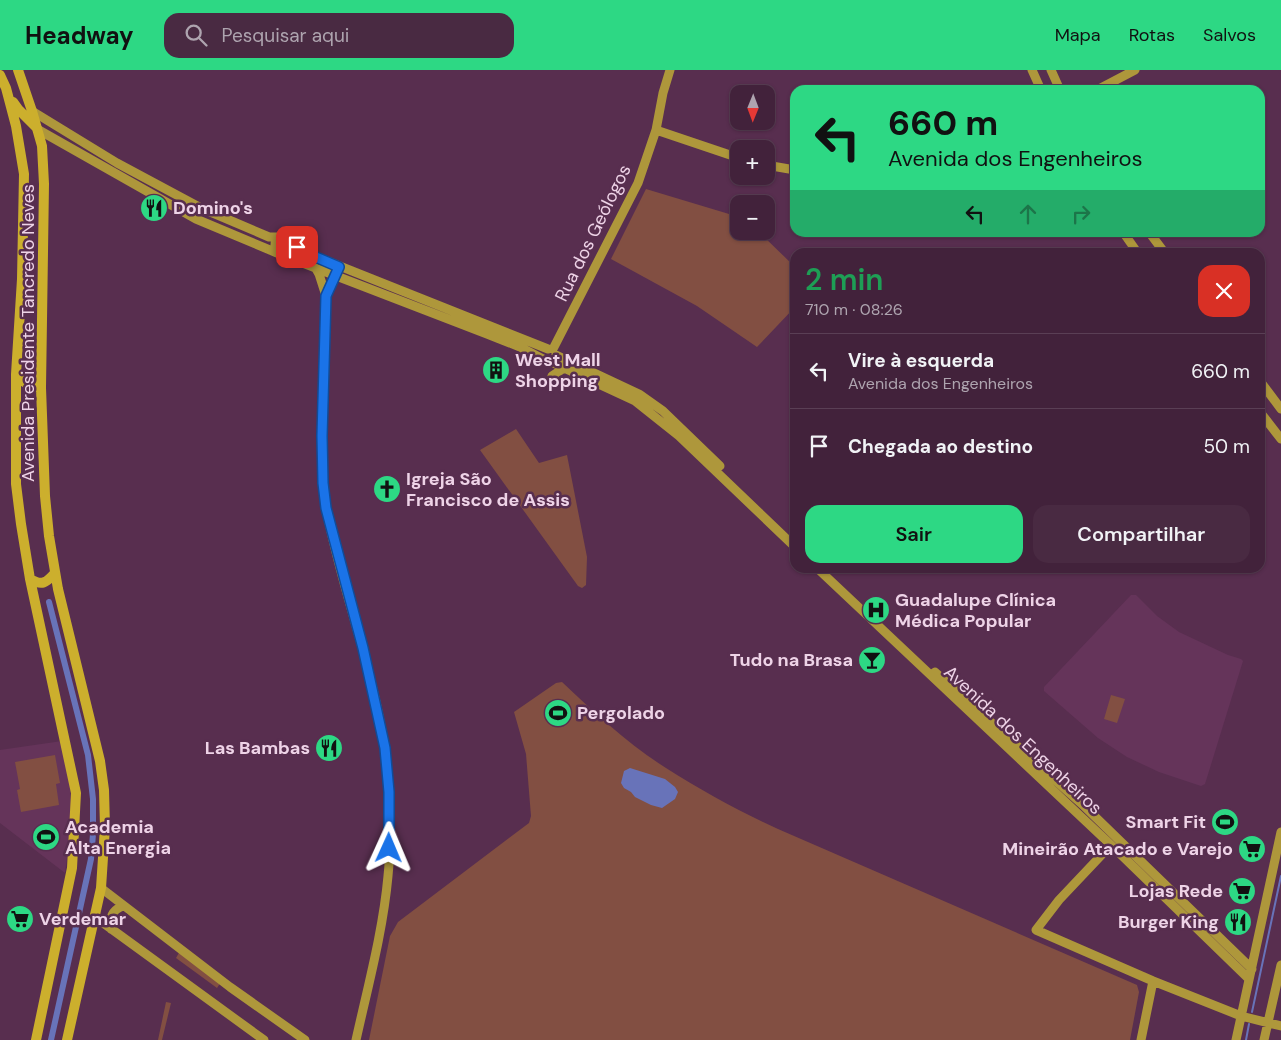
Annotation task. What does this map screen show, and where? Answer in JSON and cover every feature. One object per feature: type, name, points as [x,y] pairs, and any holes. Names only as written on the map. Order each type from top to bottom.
[{"type":"main road","name":"Avenida Presidente Tancredo Neves","points":[[18,70],[42,146],[44,184],[41,388],[45,496],[58,589],[103,780],[105,827],[101,888],[66,1040]]},
{"type":"main road","name":"Avenida Presidente Tancredo Neves","points":[[0,75],[6,88],[16,126],[24,174],[22,278],[16,374],[16,484],[30,579],[76,793],[72,868],[36,1040]]},
{"type":"main road","points":[[6,88],[18,109],[38,129]]},
{"type":"main road","points":[[16,374],[25,384],[41,388]]},
{"type":"main road","points":[[30,579],[37,583],[44,582],[48,581],[55,573]]},
{"type":"main road","points":[[34,597],[37,590],[42,587],[49,586],[58,589]]},
{"type":"street","name":"Rua dos Geólogos","points":[[551,355],[638,184],[656,130],[663,93],[670,70]]},
{"type":"street","points":[[1032,70],[1040,85]]},
{"type":"street","points":[[1051,70],[1058,85]]},
{"type":"street","points":[[1106,85],[1135,70]]},
{"type":"street","points":[[32,111],[117,163],[201,208],[269,237],[278,237],[284,234],[292,236],[296,241],[297,247],[294,253],[287,257]]},
{"type":"street","points":[[38,129],[196,219],[281,256],[315,267],[337,271]]},
{"type":"street","points":[[656,130],[730,155]]},
{"type":"street","points":[[775,167],[790,169]]},
{"type":"street","points":[[277,253],[274,246],[278,237]]},
{"type":"street","points":[[1126,237],[1134,248]]},
{"type":"street","points":[[1153,237],[1161,248]]},
{"type":"street","points":[[297,247],[337,271],[510,338],[639,394],[663,412],[790,536]]},
{"type":"street","points":[[315,267],[326,296],[322,436],[323,483],[326,508],[351,610],[363,648],[385,748],[389,792],[388,876],[380,929],[356,1040]]},
{"type":"street","points":[[326,296],[337,271]]},
{"type":"street","points":[[551,355],[564,368],[635,401],[679,436],[790,542]]},
{"type":"street","points":[[552,376],[564,368]]},
{"type":"street","points":[[1265,388],[1281,409]]},
{"type":"street","points":[[1265,418],[1281,439]]},
{"type":"street","name":"Avenida dos Engenheiros","points":[[822,573],[1111,845],[1249,979]]},
{"type":"street","name":"Avenida dos Engenheiros","points":[[828,573],[1084,806],[1252,970]]},
{"type":"street","points":[[1236,1040],[1244,1017],[1249,979],[1281,832]]},
{"type":"street","points":[[1111,845],[1060,900],[1036,930],[1153,981],[1244,1017],[1281,1026]]},
{"type":"street","points":[[1148,881],[1169,897],[1174,898],[1177,896]]},
{"type":"street","points":[[101,888],[230,987],[305,1040]]},
{"type":"street","points":[[111,929],[111,916],[118,908],[123,906]]},
{"type":"street","points":[[95,917],[264,1040]]},
{"type":"street","points":[[1264,1040],[1266,1022],[1281,965]]},
{"type":"street","points":[[1142,1040],[1153,981]]},
{"type":"shaded area","points":[[646,189],[730,214],[730,240],[767,240],[790,262],[790,312],[757,347],[697,306],[611,259]]},
{"type":"shaded area","points":[[516,429],[539,463],[567,455],[587,557],[586,585],[582,588],[578,586],[480,450]]},
{"type":"shaded area","points":[[1131,595],[1136,595],[1157,616],[1179,632],[1243,661],[1205,784],[1201,786],[1159,772],[1127,757],[1098,738],[1044,691],[1044,687]]},
{"type":"shaded area","points":[[562,682],[599,717],[638,749],[707,793],[735,808],[778,829],[1137,985],[1139,992],[1130,1040],[369,1040],[390,936],[398,922],[529,823],[531,816],[526,754],[514,712],[556,683]]},
{"type":"shaded area","points":[[1111,695],[1125,699],[1117,723],[1104,719]]},
{"type":"shaded area","points":[[62,741],[69,769],[71,802],[70,835],[65,873],[0,823],[0,750]]},
{"type":"shaded area","points":[[55,755],[60,783],[56,784],[59,805],[21,812],[17,790],[20,789],[15,762]]},
{"type":"shaded area","points":[[180,951],[221,982],[217,988],[176,958]]},
{"type":"shaded area","points":[[166,1002],[171,1003],[162,1040],[158,1040]]},
{"type":"water","points":[[630,768],[665,779],[678,792],[675,799],[662,808],[635,797],[621,783],[624,771]]},
{"type":"waterway","points":[[49,602],[88,755],[93,799],[91,859],[51,1040]]},
{"type":"waterway","points":[[1252,1012],[1281,876]]},
{"type":"waterway","points":[[1246,1040],[1249,1024]]},
{"type":"place","name":"Domino's","points":[[154,208]]},
{"type":"place","name":"West Mall Shopping","points":[[496,370]]},
{"type":"place","name":"Igreja São Francisco de Assis","points":[[387,489]]},
{"type":"place","name":"Guadalupe Clínica Médica Popular","points":[[876,610]]},
{"type":"place","name":"Tudo na Brasa","points":[[872,660]]},
{"type":"place","name":"Pergolado","points":[[558,713]]},
{"type":"place","name":"Las Bambas","points":[[329,748]]},
{"type":"place","name":"Smart Fit","points":[[1225,822]]},
{"type":"place","name":"Academia Alta Energia","points":[[46,837]]},
{"type":"place","name":"Mineirão Atacado e Varejo","points":[[1252,849]]},
{"type":"place","name":"Lojas Rede","points":[[1242,891]]},
{"type":"place","name":"Verdemar","points":[[20,919]]},
{"type":"place","name":"Burger King","points":[[1238,922]]},
{"type":"route","points":[[297,247],[339,267],[326,296],[326,360],[322,436],[323,483],[326,508],[363,648],[385,748],[389,792],[389,848]]}]
